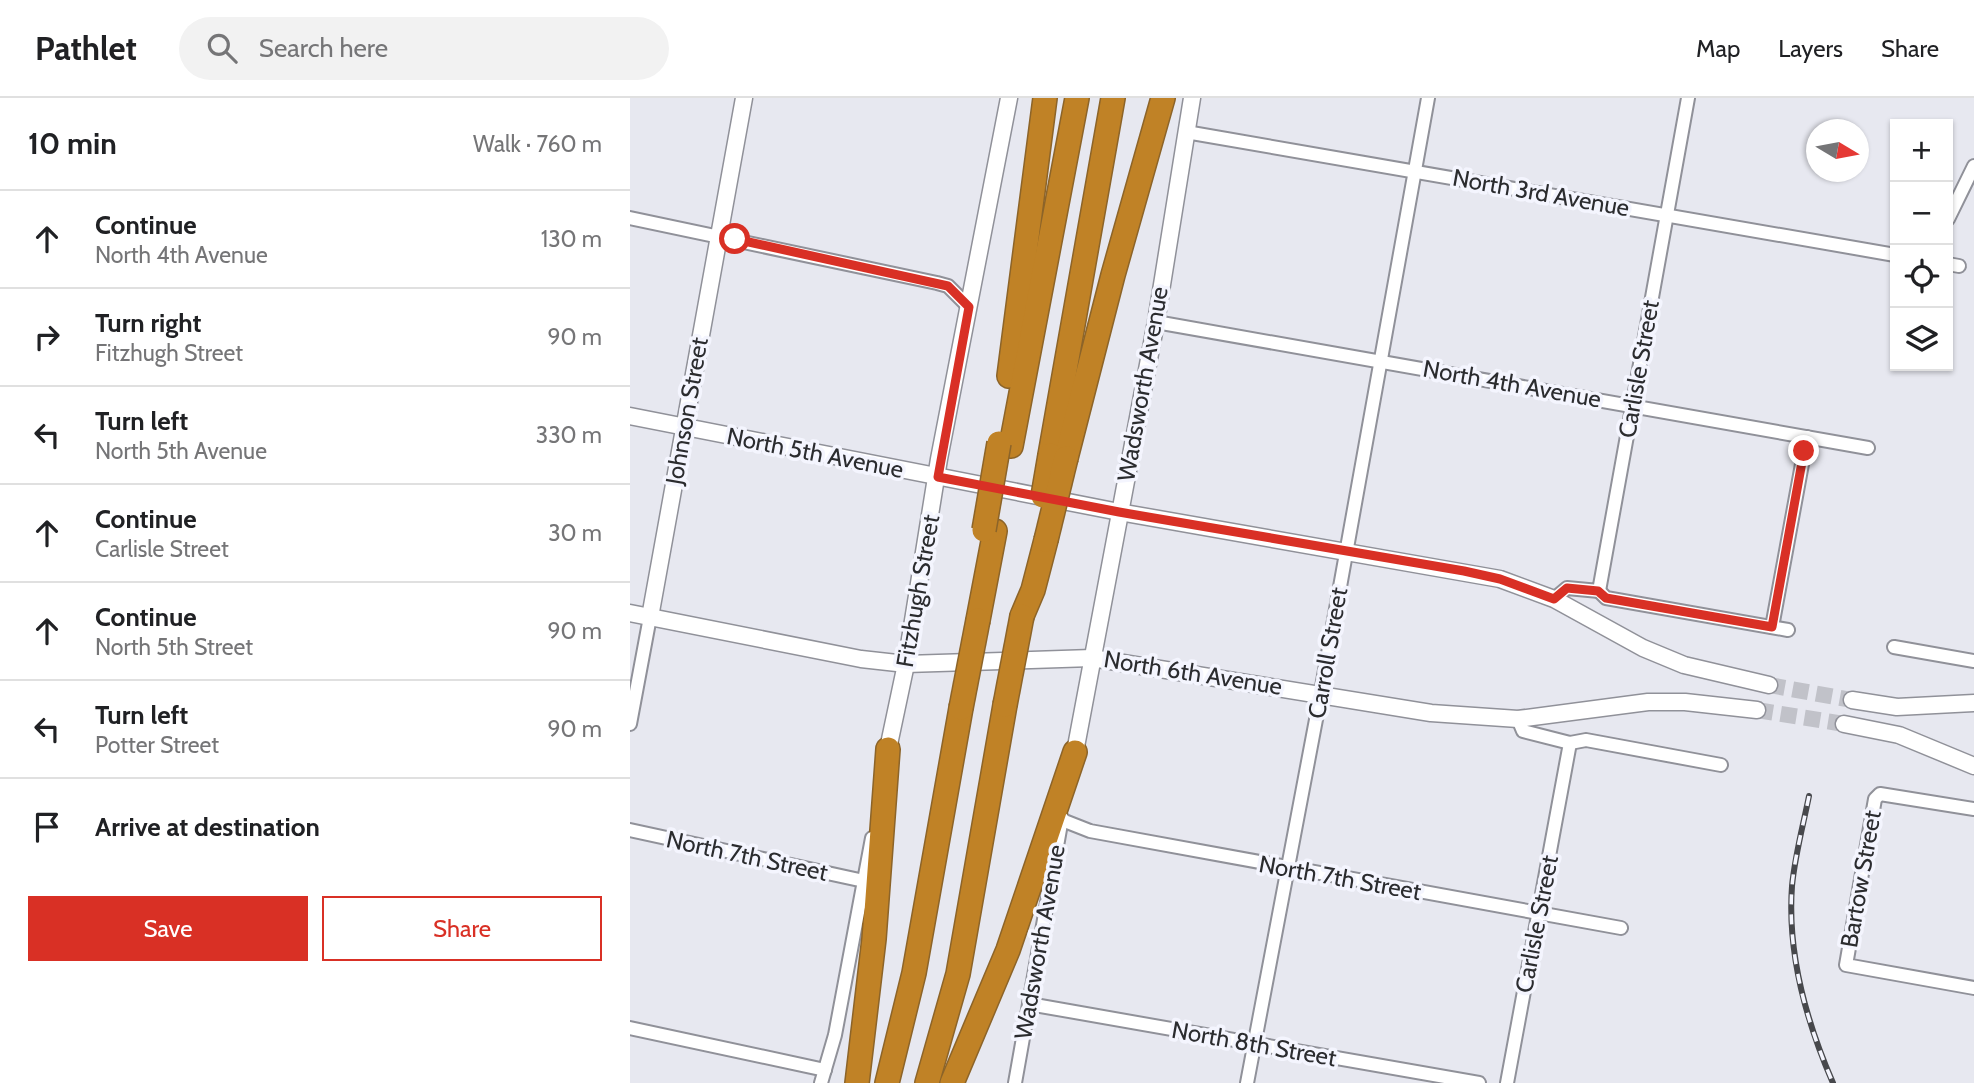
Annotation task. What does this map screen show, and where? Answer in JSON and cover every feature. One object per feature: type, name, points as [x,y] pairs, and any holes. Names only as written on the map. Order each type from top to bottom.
[{"type":"highway","points":[[1005,445],[1045,98]]},
{"type":"highway","points":[[887,1083],[914,973],[979,615],[989,531],[1005,445],[1077,98]]},
{"type":"highway","points":[[928,1083],[958,974],[1022,616],[1033,590],[1058,457],[1113,98]]},
{"type":"highway","points":[[1058,457],[1163,98]]},
{"type":"highway","points":[[857,1083],[874,939],[888,748]]},
{"type":"highway","points":[[952,1083],[1008,950],[1075,752]]},
{"type":"street","name":"Johnson Street","points":[[630,724],[744,98]]},
{"type":"street","name":"Fitzhugh Street","points":[[823,1077],[835,1035],[906,664],[1009,98]]},
{"type":"street","name":"Wadsworth Avenue","points":[[1015,1083],[1156,322],[1192,98]]},
{"type":"street","name":"Carroll Street","points":[[1247,1083],[1321,693],[1427,98]]},
{"type":"street","name":"Carlisle Street","points":[[1598,591],[1688,98]]},
{"type":"street","name":"North 3rd Avenue","points":[[1186,132],[1890,254]]},
{"type":"street","points":[[1953,209],[1974,166]]},
{"type":"street","points":[[630,218],[937,283],[948,286],[969,307]]},
{"type":"street","name":"North 4th Avenue","points":[[1156,322],[1868,448]]},
{"type":"street","name":"North 5th Avenue","points":[[630,416],[1119,512],[1500,579],[1554,599],[1643,648],[1684,665],[1769,685]]},
{"type":"street","points":[[1772,627],[1807,437]]},
{"type":"street","points":[[1554,599],[1567,588],[1598,591],[1606,598],[1788,631]]},
{"type":"street","name":"North 6th Avenue","points":[[630,613],[861,659],[906,664],[1092,658],[1321,693],[1431,713],[1518,719],[1648,702],[1685,702],[1756,710]]},
{"type":"street","points":[[1894,647],[1974,661]]},
{"type":"street","points":[[1852,700],[1896,707],[1974,703]]},
{"type":"street","points":[[1518,719],[1523,731],[1570,744],[1586,740],[1721,765]]},
{"type":"street","points":[[1844,724],[1899,735],[1974,766]]},
{"type":"street","name":"Carlisle Street","points":[[1507,1083],[1570,744]]},
{"type":"street","name":"Bartow Street","points":[[1974,809],[1880,793],[1875,799],[1846,965],[1974,988]]},
{"type":"street","name":"North 7th Street","points":[[1062,820],[1090,831],[1621,928]]},
{"type":"street","name":"North 7th Street","points":[[630,830],[864,881]]},
{"type":"street","name":"North 8th Street","points":[[1029,1004],[1479,1083]]},
{"type":"street","points":[[630,1028],[823,1077]]},
{"type":"tunnel","points":[[1769,685],[1852,700]]},
{"type":"tunnel","points":[[1757,710],[1844,724]]},
{"type":"railway","points":[[1809,796],[1793,874],[1792,937],[1800,987],[1814,1036],[1833,1083]]},
{"type":"route","points":[[735,239],[924,279],[948,286],[969,307],[939,459],[938,477],[1119,512],[1464,571],[1500,579],[1554,599],[1567,588],[1598,591],[1606,598],[1772,627],[1804,451]]}]
